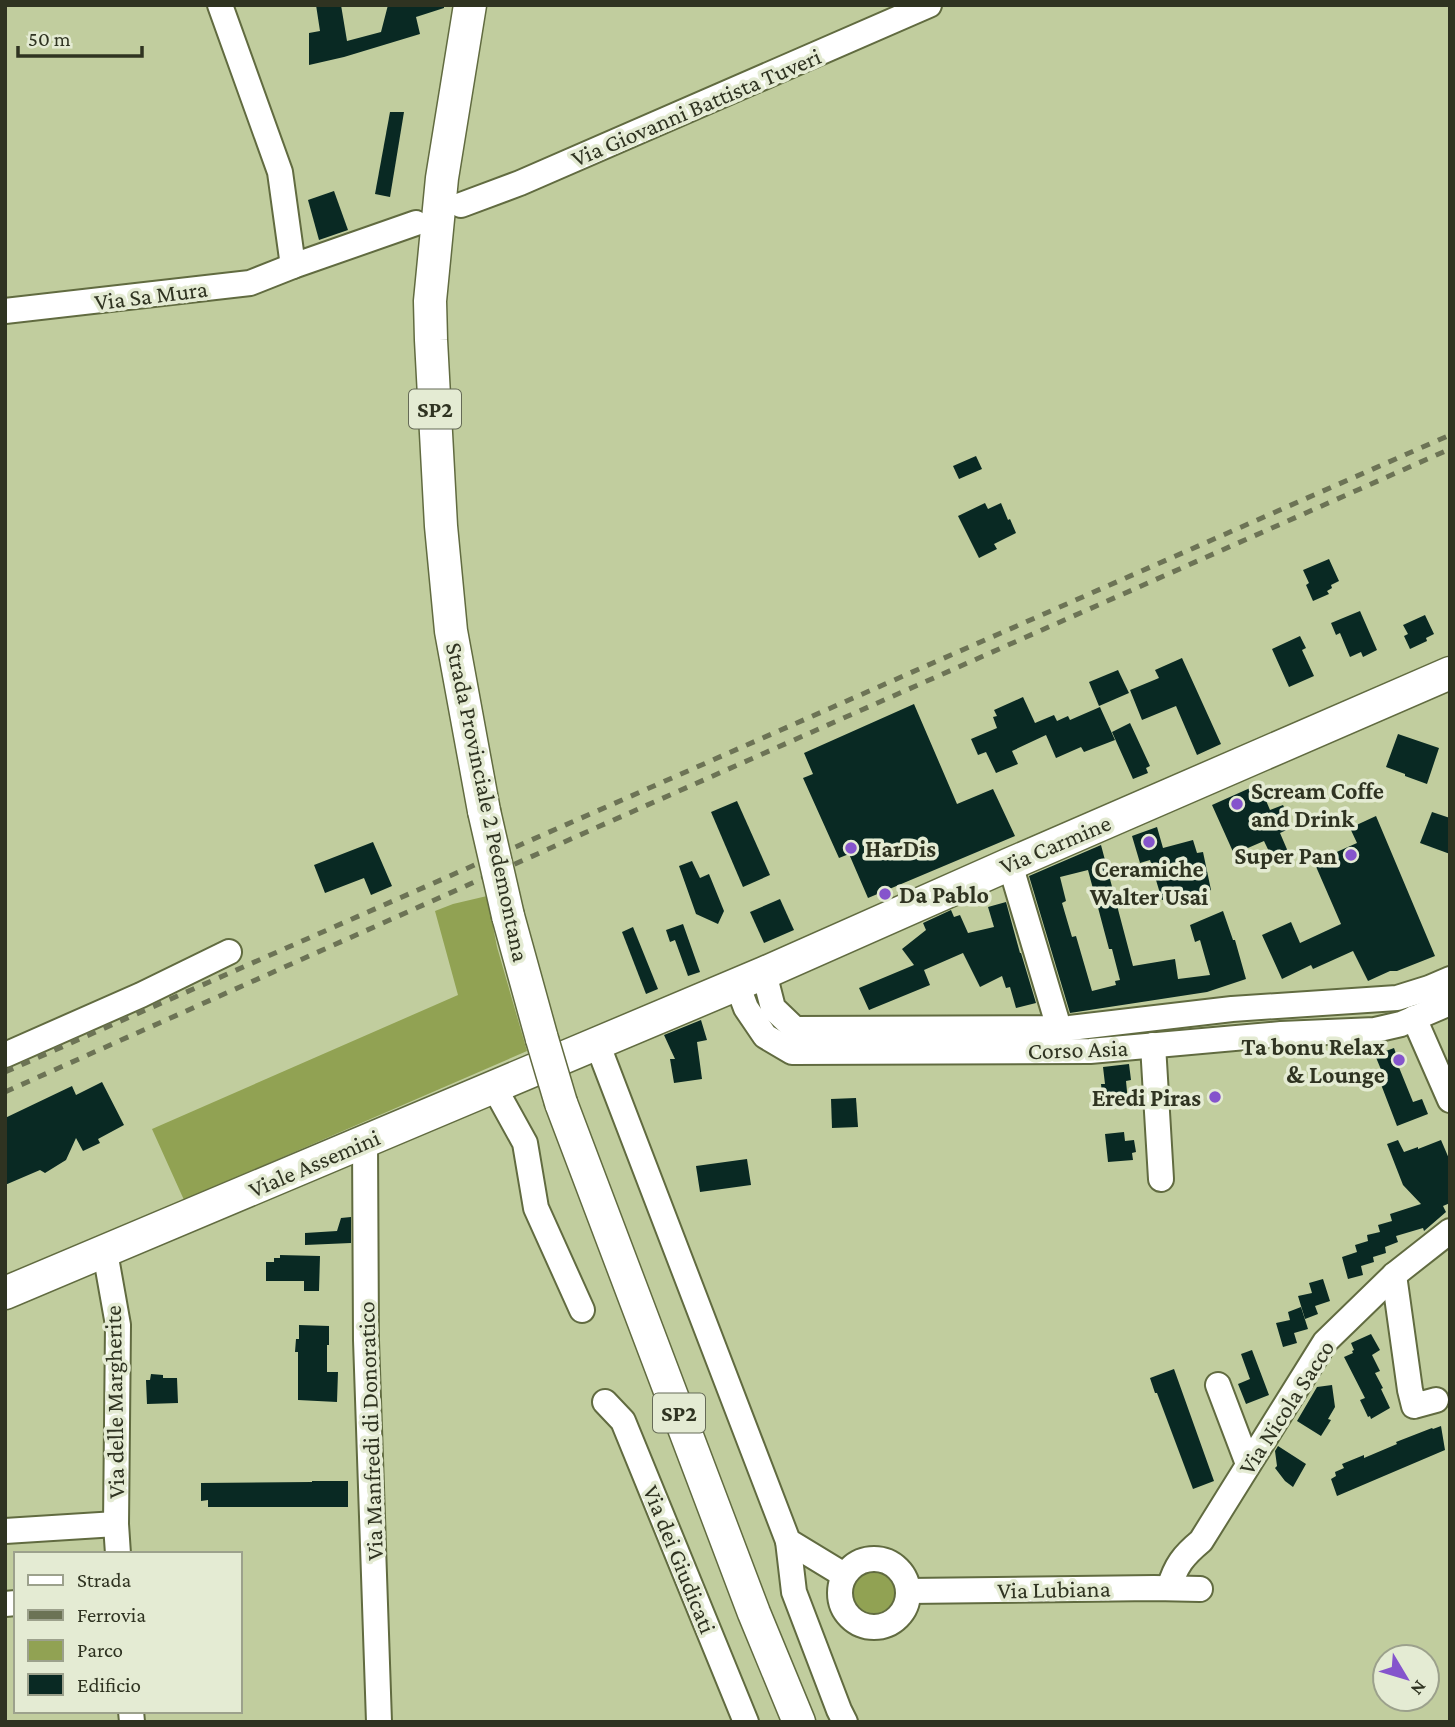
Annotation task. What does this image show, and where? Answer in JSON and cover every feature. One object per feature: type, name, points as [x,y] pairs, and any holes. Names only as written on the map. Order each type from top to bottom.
[{"type":"main road","name":"Strada Provinciale 2 Pedemontana","points":[[470,5],[442,178],[430,327],[441,526],[451,631],[484,811],[509,916],[562,1103],[754,1613],[799,1722]]},
{"type":"main road","name":"Via Carmine","points":[[610,1038],[1450,673]]},
{"type":"main road","name":"Viale Assemini","points":[[5,1293],[610,1038]]},
{"type":"street","points":[[220,5],[280,172],[293,266]]},
{"type":"street","name":"Via Giovanni Battista Tuveri","points":[[461,205],[533,178],[929,5]]},
{"type":"street","name":"Via Sa Mura","points":[[5,312],[250,283],[416,223]]},
{"type":"street","points":[[1010,864],[1059,1028]]},
{"type":"street","points":[[5,1055],[141,995],[229,952]]},
{"type":"street","name":"Corso Asia","points":[[750,978],[773,1009],[796,1029],[1059,1028],[1232,1009],[1397,999],[1450,979]]},
{"type":"street","name":"Corso Asia","points":[[750,978],[746,1008],[765,1036],[792,1052],[1090,1051],[1281,1034],[1375,1030],[1401,1024],[1450,1003]]},
{"type":"street","points":[[1280,1006],[1281,1034]]},
{"type":"street","points":[[1414,1018],[1450,1100]]},
{"type":"street","points":[[610,1038],[788,1541],[794,1592],[845,1722]]},
{"type":"street","points":[[1153,1045],[1161,1178]]},
{"type":"street","points":[[494,1087],[525,1143],[536,1208],[582,1310]]},
{"type":"street","name":"Via Manfredi di Donoratico","points":[[365,1140],[366,1340],[379,1722]]},
{"type":"street","name":"Via Nicola Sacco","points":[[1169,1588],[1175,1569],[1186,1554],[1201,1541],[1325,1342],[1394,1275],[1450,1231]]},
{"type":"street","name":"Via delle Margherite","points":[[105,1252],[118,1325],[118,1552]]},
{"type":"street","points":[[1394,1275],[1413,1406],[1436,1400]]},
{"type":"street","points":[[1218,1385],[1248,1464]]},
{"type":"street","name":"Via dei Giudicati","points":[[605,1402],[623,1421],[747,1722]]},
{"type":"street","points":[[5,1531],[116,1524]]},
{"type":"street","points":[[788,1541],[844,1575]]},
{"type":"street","points":[[871,1559],[892,1564],[906,1581],[908,1591],[901,1613],[893,1621],[871,1628],[859,1625],[850,1618],[839,1598],[844,1575],[860,1561],[871,1559]]},
{"type":"street","name":"Via Lubiana","points":[[908,1591],[1200,1589]]},
{"type":"green space","points":[[487,896],[497,947],[527,1051],[184,1200],[152,1129],[458,995],[435,911]]},
{"type":"green space","points":[[874,1567],[884,1569],[892,1575],[898,1583],[898,1603],[892,1611],[884,1617],[874,1619],[864,1617],[856,1611],[850,1603],[848,1593],[850,1583],[856,1575],[864,1569]]},
{"type":"building","points":[[316,5],[341,5],[347,41],[381,32],[388,5],[444,5],[444,8],[416,17],[420,34],[309,65],[309,33],[320,31]]},
{"type":"building","points":[[390,112],[404,112],[390,197],[375,194]]},
{"type":"building","points":[[334,191],[348,230],[319,240],[308,200]]},
{"type":"building","points":[[976,456],[982,469],[959,479],[953,466]]},
{"type":"building","points":[[985,503],[988,509],[1001,503],[1016,533],[994,544],[997,549],[979,558],[958,516]]},
{"type":"building","points":[[1329,559],[1339,581],[1331,585],[1332,588],[1327,591],[1329,594],[1313,601],[1303,570]]},
{"type":"building","points":[[1360,611],[1377,650],[1363,657],[1361,652],[1350,657],[1340,633],[1336,635],[1331,623]]},
{"type":"building","points":[[1425,615],[1434,634],[1426,638],[1427,641],[1410,649],[1404,636],[1408,634],[1403,625]]},
{"type":"building","points":[[1300,636],[1306,648],[1302,650],[1314,676],[1289,687],[1272,649]]},
{"type":"building","points":[[1182,658],[1221,744],[1197,755],[1176,706],[1142,720],[1130,690],[1159,678],[1155,670]]},
{"type":"building","points":[[1118,670],[1129,693],[1099,706],[1089,682]]},
{"type":"building","points":[[1023,697],[1035,723],[1054,715],[1057,721],[1068,716],[1070,720],[1100,707],[1115,740],[1084,752],[1081,747],[1056,758],[1046,735],[1012,751],[1018,764],[996,773],[986,752],[978,755],[971,739],[997,728],[993,717],[997,716],[994,710]]},
{"type":"building","points":[[914,704],[957,804],[993,789],[1015,836],[868,898],[849,854],[839,858],[803,778],[813,774],[804,753]]},
{"type":"building","points":[[1130,723],[1150,766],[1146,768],[1148,773],[1133,779],[1112,732]]},
{"type":"building","points":[[1398,734],[1439,748],[1427,784],[1386,767]]},
{"type":"building","points":[[1259,784],[1270,810],[1283,805],[1293,827],[1280,833],[1289,854],[1274,862],[1264,841],[1234,854],[1212,805]]},
{"type":"building","points":[[737,801],[770,875],[743,887],[711,812]]},
{"type":"building","points":[[1432,812],[1450,818],[1450,854],[1420,843]]},
{"type":"building","points":[[1376,816],[1435,956],[1368,981],[1353,951],[1313,969],[1311,965],[1282,979],[1262,935],[1291,922],[1300,943],[1341,924],[1314,862],[1357,843],[1350,828]]},
{"type":"building","points":[[1157,827],[1163,848],[1193,840],[1197,853],[1203,852],[1211,890],[1183,903],[1180,895],[1162,900],[1150,860],[1140,863],[1132,836]]},
{"type":"building","points":[[373,842],[392,886],[371,895],[364,878],[325,893],[314,865]]},
{"type":"building","points":[[1101,845],[1133,966],[1175,959],[1178,979],[1210,975],[1200,940],[1195,942],[1190,925],[1223,911],[1246,979],[1207,992],[1070,1013],[1029,876]],"holes":[[[1088,870],[1109,949],[1112,949],[1120,980],[1115,981],[1116,985],[1092,991],[1076,936],[1072,937],[1062,903],[1066,901],[1060,877]]]},
{"type":"building","points":[[692,861],[700,878],[709,874],[724,911],[718,924],[696,914],[679,866]]},
{"type":"building","points":[[780,899],[794,930],[764,943],[750,912]]},
{"type":"building","points":[[1006,902],[1036,1003],[1016,1008],[1010,987],[1006,988],[1002,976],[980,987],[963,953],[924,970],[930,985],[869,1010],[859,988],[914,965],[902,949],[926,930],[923,923],[951,910],[954,917],[960,915],[968,933],[994,927],[988,907]]},
{"type":"building","points":[[683,924],[700,972],[688,976],[675,940],[670,942],[666,930]]},
{"type":"building","points":[[633,927],[658,989],[646,994],[622,932]]},
{"type":"building","points":[[701,1020],[707,1040],[697,1042],[702,1079],[674,1083],[670,1059],[675,1059],[664,1035]]},
{"type":"building","points":[[1394,1048],[1413,1102],[1422,1099],[1428,1114],[1397,1126],[1377,1074],[1382,1072],[1375,1055]]},
{"type":"building","points":[[1129,1064],[1131,1080],[1126,1081],[1128,1102],[1103,1104],[1103,1067]]},
{"type":"building","points":[[102,1082],[124,1125],[98,1139],[100,1143],[83,1151],[76,1138],[66,1160],[45,1173],[40,1170],[5,1185],[5,1118],[72,1086],[76,1095]]},
{"type":"building","points":[[856,1098],[858,1127],[832,1128],[831,1099]]},
{"type":"building","points":[[1124,1132],[1125,1141],[1134,1140],[1136,1152],[1132,1153],[1133,1160],[1108,1162],[1105,1134]]},
{"type":"building","points":[[1398,1140],[1404,1152],[1441,1140],[1450,1161],[1450,1203],[1443,1206],[1446,1212],[1424,1231],[1423,1228],[1396,1236],[1398,1242],[1385,1247],[1386,1253],[1373,1257],[1374,1262],[1361,1266],[1363,1275],[1348,1279],[1342,1257],[1357,1252],[1355,1245],[1368,1241],[1367,1235],[1380,1232],[1378,1225],[1392,1221],[1390,1214],[1421,1204],[1403,1185],[1387,1144]]},
{"type":"building","points":[[747,1159],[751,1185],[700,1192],[696,1166]]},
{"type":"building","points":[[351,1217],[351,1243],[305,1245],[305,1233],[337,1231],[341,1218]]},
{"type":"building","points":[[280,1255],[320,1256],[319,1291],[304,1291],[304,1281],[266,1281],[266,1262],[274,1262],[274,1258],[280,1258]]},
{"type":"building","points":[[1323,1279],[1330,1301],[1315,1306],[1318,1314],[1305,1319],[1298,1296],[1312,1293],[1309,1283]]},
{"type":"building","points":[[1301,1307],[1308,1329],[1294,1333],[1297,1343],[1283,1347],[1276,1323],[1290,1320],[1288,1312]]},
{"type":"building","points":[[299,1325],[329,1326],[327,1372],[338,1372],[337,1402],[298,1400],[298,1352],[295,1352]]},
{"type":"building","points":[[1371,1334],[1380,1350],[1372,1355],[1380,1371],[1375,1373],[1390,1408],[1371,1419],[1360,1400],[1365,1398],[1344,1357],[1353,1353],[1351,1343]]},
{"type":"building","points":[[1252,1350],[1269,1395],[1246,1404],[1238,1384],[1250,1379],[1241,1354]]},
{"type":"building","points":[[1174,1369],[1214,1481],[1193,1489],[1150,1378]]},
{"type":"building","points":[[151,1374],[163,1375],[163,1378],[177,1378],[178,1403],[147,1404],[146,1380],[150,1380]]},
{"type":"building","points":[[1332,1385],[1335,1407],[1321,1436],[1297,1421],[1317,1387]]},
{"type":"building","points":[[1441,1426],[1445,1450],[1337,1496],[1331,1479],[1336,1476],[1335,1472],[1344,1468],[1342,1464],[1364,1455],[1364,1458],[1397,1444],[1396,1442]]},
{"type":"building","points":[[1278,1446],[1306,1464],[1293,1487],[1275,1468],[1275,1451]]},
{"type":"building","points":[[348,1481],[348,1507],[208,1507],[208,1500],[201,1501],[201,1483]]},
{"type":"railway","points":[[5,1072],[1450,435]]},
{"type":"railway","points":[[5,1092],[1450,449]]},
{"type":"place","name":"Scream Coffe and Drink","points":[[1237,804]]},
{"type":"place","name":"Ceramiche Walter Usai","points":[[1149,842]]},
{"type":"place","name":"HarDis","points":[[851,848]]},
{"type":"place","name":"Super Pan","points":[[1351,855]]},
{"type":"place","name":"Da Pablo","points":[[885,894]]},
{"type":"place","name":"Ta bonu Relax & Lounge","points":[[1399,1060]]},
{"type":"place","name":"Eredi Piras","points":[[1215,1097]]}]
